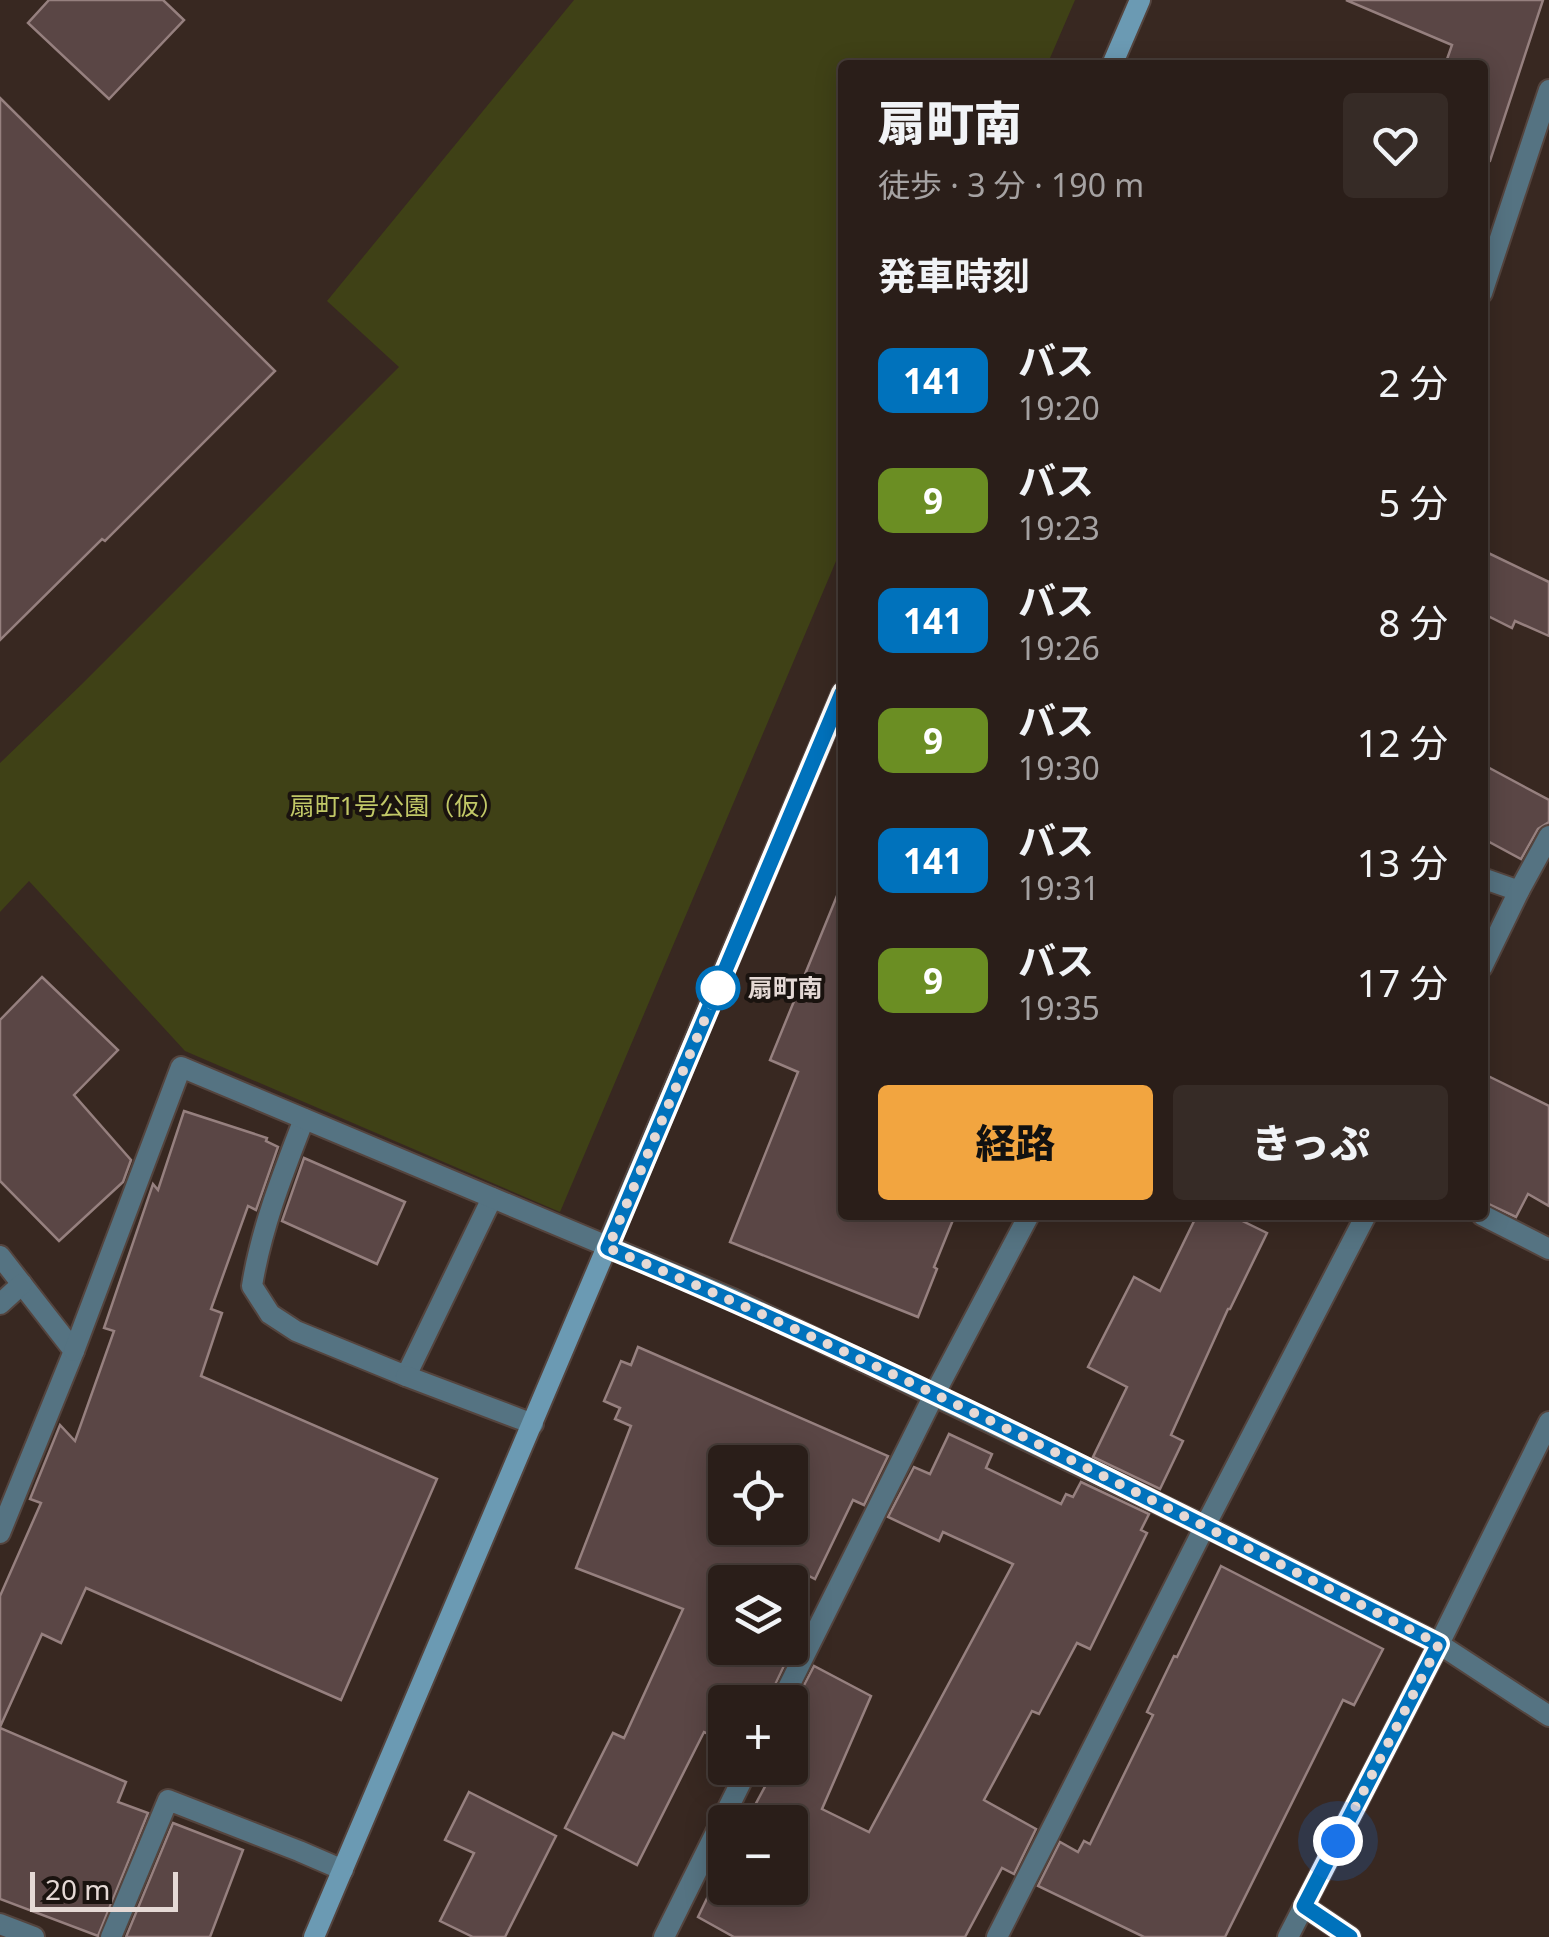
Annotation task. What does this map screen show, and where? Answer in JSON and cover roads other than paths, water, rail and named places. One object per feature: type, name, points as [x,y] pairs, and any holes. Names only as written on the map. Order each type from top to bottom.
[{"type":"street","points":[[1114,60],[1140,0]]},
{"type":"street","points":[[1488,275],[1549,90]]},
{"type":"street","points":[[314,1937],[838,702]]},
{"type":"street","points":[[1488,956],[1549,836]]},
{"type":"street","points":[[1488,880],[1519,892]]},
{"type":"street","points":[[0,1533],[74,1351],[181,1067],[734,1300],[1205,1526],[1439,1644],[1549,1716]]},
{"type":"street","points":[[304,1119],[256,1259],[252,1286],[270,1314],[296,1330],[533,1424]]},
{"type":"street","points":[[406,1376],[492,1198]]},
{"type":"street","points":[[1488,1218],[1549,1250]]},
{"type":"street","points":[[789,1685],[1026,1220]]},
{"type":"street","points":[[997,1937],[1363,1220]]},
{"type":"street","points":[[0,1256],[74,1351]]},
{"type":"street","points":[[0,1304],[22,1284]]},
{"type":"street","points":[[1288,1937],[1549,1422]]},
{"type":"street","points":[[664,1937],[740,1785]]},
{"type":"street","points":[[111,1937],[168,1800],[343,1870]]},
{"type":"street","points":[[1304,1906],[1350,1937]]},
{"type":"street","points":[[0,1924],[34,1937]]},
{"type":"place","name":"扇町南","points":[[718,988]]},
{"type":"park label","name":"扇町1号公園（仮）","points":[[397,806]]}]
